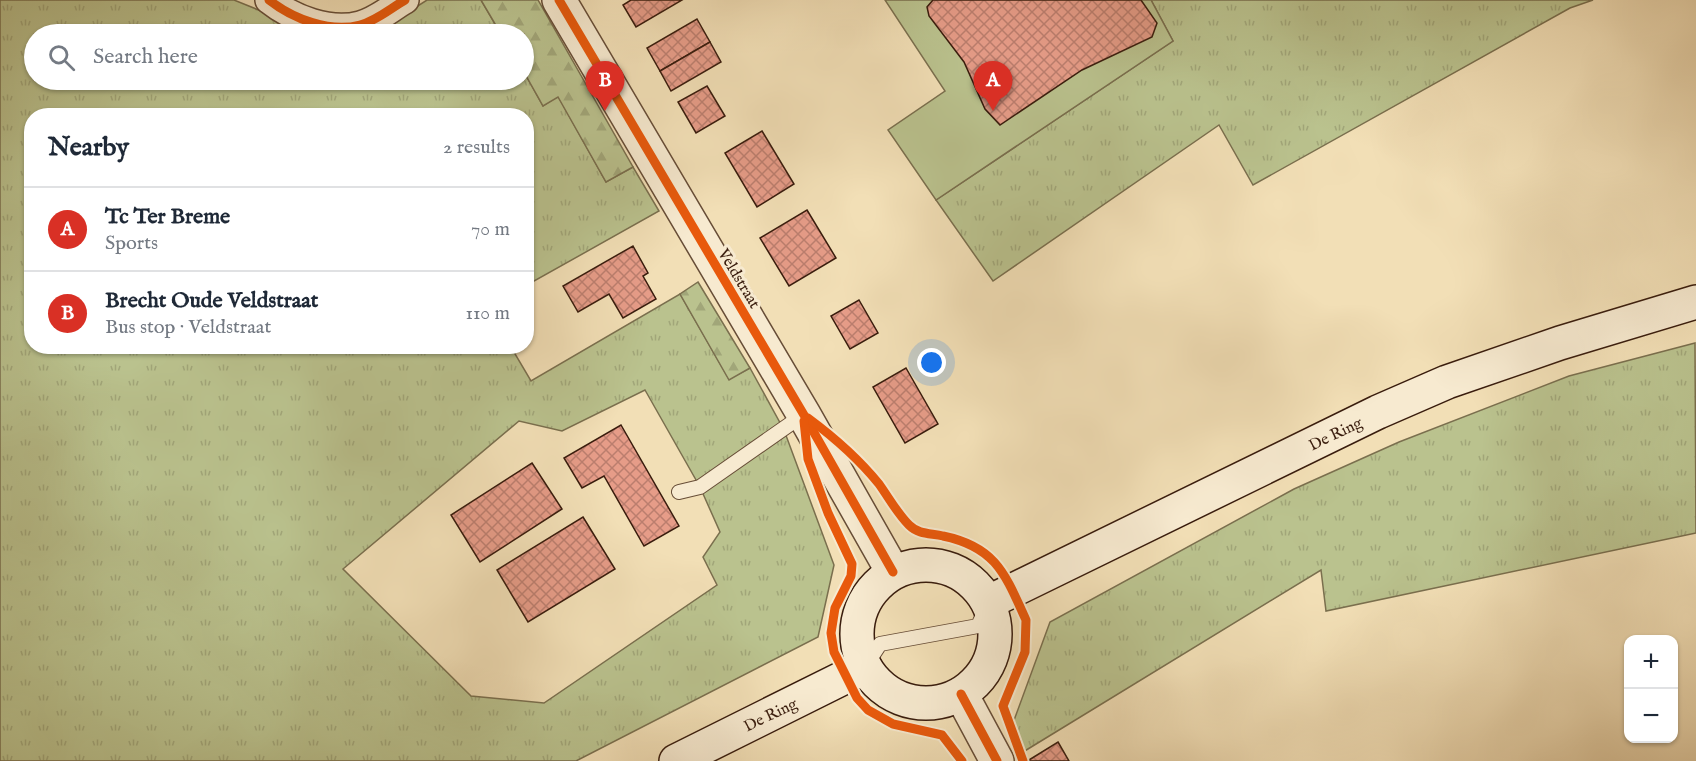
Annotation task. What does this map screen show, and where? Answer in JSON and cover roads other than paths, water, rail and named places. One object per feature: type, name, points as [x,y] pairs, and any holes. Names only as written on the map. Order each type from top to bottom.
[{"type":"main road","name":"Veldstraat","points":[[559,0],[804,415],[893,572]]},
{"type":"main road","name":"De Ring","points":[[989,602],[1378,412],[1437,386],[1560,343],[1696,302]]},
{"type":"main road","points":[[933,564],[954,570],[973,581],[989,602],[994,618],[996,640],[990,661],[979,680],[961,694],[941,702],[920,703],[899,698],[880,686],[865,667],[858,649],[857,627],[862,606],[874,588],[893,572],[911,566],[933,564]]},
{"type":"main road","name":"De Ring","points":[[675,761],[865,667]]},
{"type":"main road","points":[[961,694],[997,761]]},
{"type":"street","points":[[269,0],[300,18],[326,24]]},
{"type":"street","points":[[363,24],[405,0]]},
{"type":"lane","points":[[679,492],[700,487],[804,415]]},
{"type":"lane","points":[[865,667],[880,644],[978,626],[989,602]]},
{"type":"place","name":"Brecht Oude Veldstraat","points":[[605,111]]},
{"type":"place","name":"Tc Ter Breme","points":[[993,111]]}]
